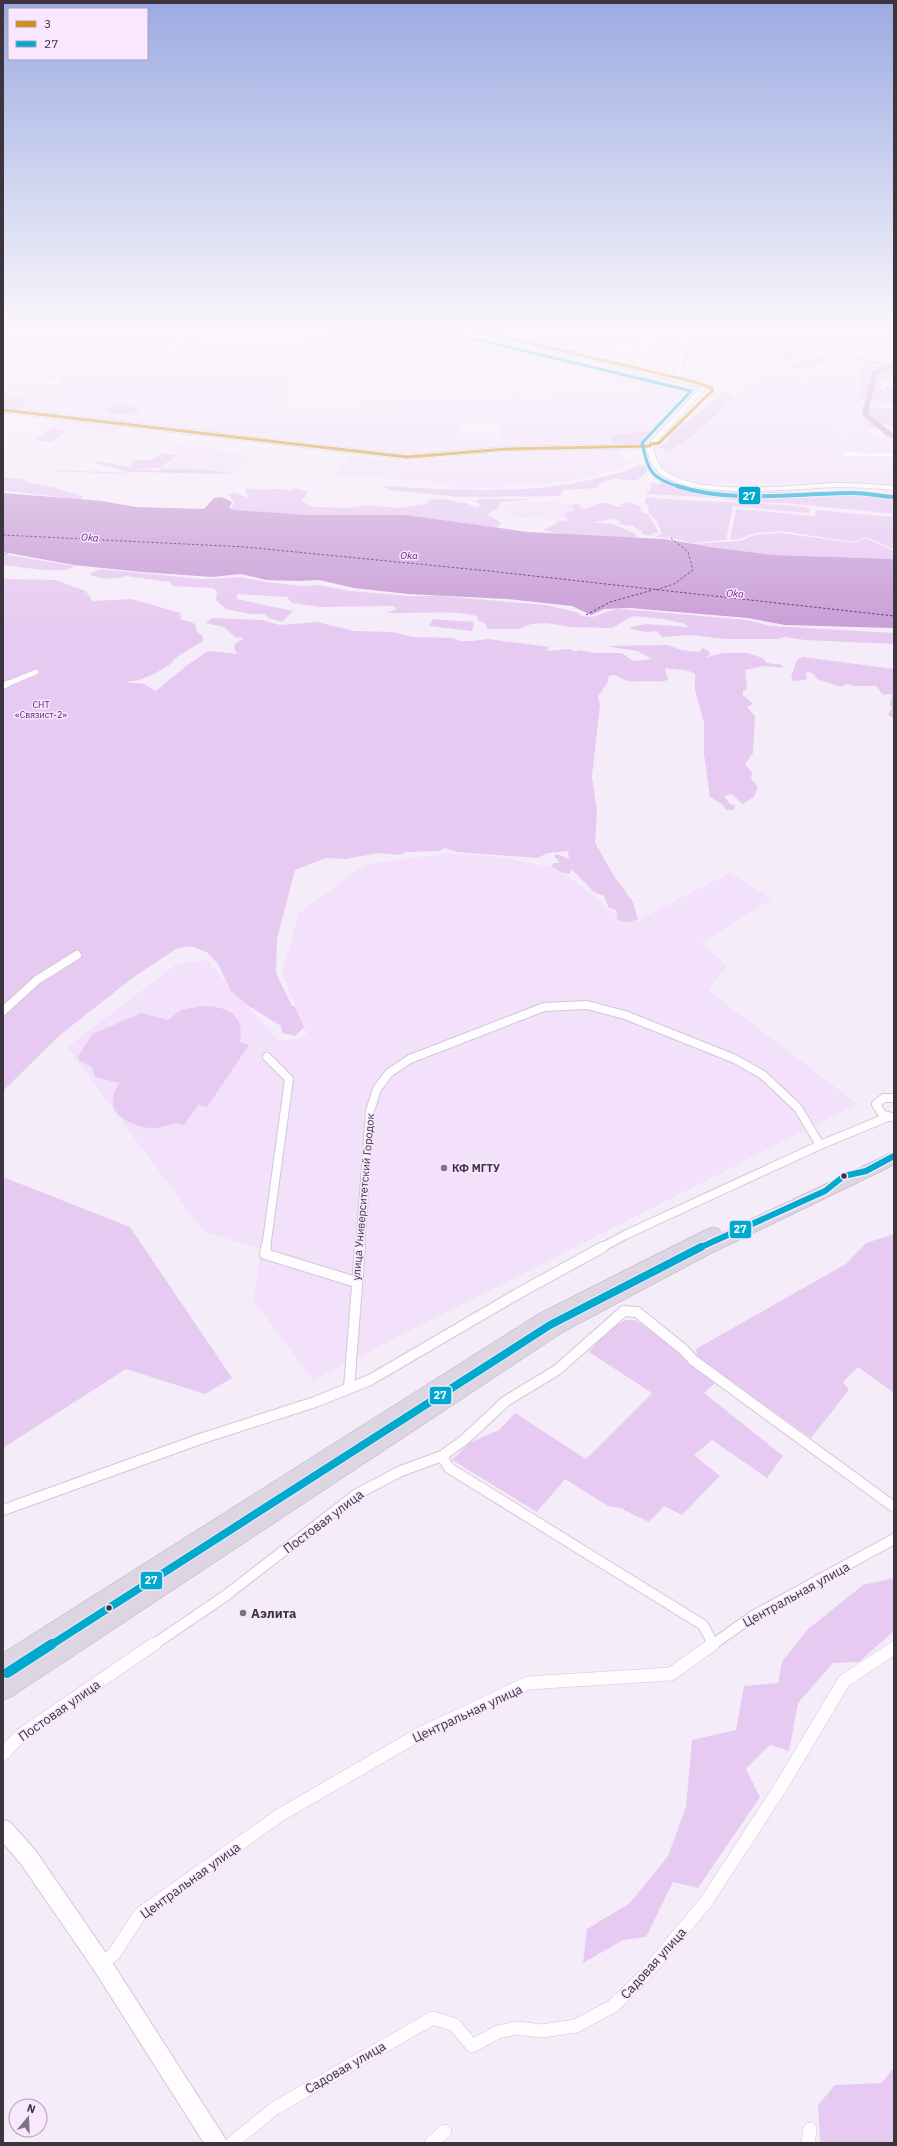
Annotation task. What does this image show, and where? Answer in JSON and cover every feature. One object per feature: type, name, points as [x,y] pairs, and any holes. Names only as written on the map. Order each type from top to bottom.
[{"type":"highway","points":[[3,1666],[546,1318],[696,1242],[822,1184],[894,1147]]},
{"type":"highway","points":[[3,1688],[557,1328],[704,1249],[894,1158]]},
{"type":"main road","points":[[176,430],[407,457],[506,449],[650,446],[665,430]]},
{"type":"main road","points":[[650,446],[655,464],[663,472],[672,478],[699,485],[754,488],[855,486],[894,488]]},
{"type":"main road","points":[[3,1829],[28,1857],[101,1963],[217,2143]]},
{"type":"street","points":[[845,454],[894,455]]},
{"type":"street","points":[[3,686],[36,672]]},
{"type":"street","points":[[3,1011],[37,980],[77,955]]},
{"type":"street","name":"улица Университетский Городок","points":[[349,1388],[370,1111],[377,1089],[389,1073],[410,1059],[544,1007],[588,1005],[625,1015],[735,1059],[762,1074],[784,1097],[790,1099],[806,1119],[820,1146]]},
{"type":"street","points":[[267,1057],[289,1079],[265,1254],[356,1282]]},
{"type":"street","points":[[876,1121],[876,1104],[880,1099],[887,1097],[894,1098]]},
{"type":"street","points":[[877,1110],[891,1118]]},
{"type":"street","points":[[3,1510],[200,1439],[315,1402],[370,1380],[425,1350],[519,1293],[625,1235],[876,1121],[891,1118]]},
{"type":"street","name":"Постовая улица","points":[[3,1754],[21,1735],[225,1596],[357,1494],[401,1471],[442,1456],[464,1440],[506,1401],[557,1370],[624,1311],[636,1312],[684,1350],[693,1360],[894,1507]]},
{"type":"street","points":[[442,1456],[449,1468],[703,1625],[713,1644]]},
{"type":"street","name":"Центральная улица","points":[[101,1963],[114,1954],[140,1914],[280,1815],[418,1735],[528,1684],[591,1678],[671,1674],[753,1616],[894,1539]]},
{"type":"street","name":"Садовая улица","points":[[232,2143],[275,2108],[433,2018],[455,2025],[472,2046],[498,2032],[517,2028],[542,2031],[576,2026],[613,2006],[644,1976],[706,1902],[782,1786],[844,1681],[894,1648]]},
{"type":"street","points":[[431,2143],[445,2131]]},
{"type":"shaded area","points":[[84,430],[117,430],[106,433]]},
{"type":"shaded area","points":[[194,430],[458,430],[453,436],[462,439],[502,438],[499,430],[654,430],[608,436],[612,439],[613,444],[505,447],[412,456]]},
{"type":"shaded area","points":[[701,430],[838,430],[844,435],[839,436],[849,443],[879,453],[894,454],[894,486],[848,483],[705,484],[674,476],[662,467],[658,455],[678,448]]},
{"type":"shaded area","points":[[841,430],[867,430],[869,434],[894,437],[894,453],[880,452],[852,443]]},
{"type":"shaded area","points":[[176,445],[246,454],[244,456],[253,457],[232,474],[214,469],[165,467],[181,454],[166,452]]},
{"type":"shaded area","points":[[619,449],[622,459],[631,463],[613,470],[577,480],[542,484],[484,488],[440,486],[439,482],[334,476],[349,456],[406,462],[493,454]]},
{"type":"shaded area","points":[[518,502],[555,502],[569,504],[578,509],[571,518],[566,519],[518,518],[504,511],[504,506]]},
{"type":"shaded area","name":"КФ МГТУ","points":[[447,853],[501,857],[560,869],[628,925],[730,873],[772,899],[701,943],[727,966],[708,990],[857,1104],[313,1380],[253,1300],[261,1249],[204,1232],[67,1047],[177,964],[206,960],[279,1041],[308,1037],[282,973],[299,913],[365,865]]},
{"type":"green space","points":[[49,430],[67,430],[52,442],[36,440]]},
{"type":"green space","points":[[655,430],[649,440],[631,444],[613,444],[612,439],[608,436]]},
{"type":"green space","points":[[676,430],[700,430],[679,446],[661,453],[668,449],[658,448],[669,439],[669,435]]},
{"type":"green space","points":[[163,453],[178,455],[162,466],[163,468],[133,469],[129,466],[137,459],[148,461]]},
{"type":"green space","points":[[99,461],[128,467],[133,470],[145,469],[159,471],[163,468],[214,470],[232,474],[130,472],[93,463]]},
{"type":"green space","points":[[639,465],[650,466],[643,476],[636,480],[608,480],[597,488],[563,490],[560,496],[458,497],[390,490],[384,486],[466,490],[548,487],[602,477]]},
{"type":"green space","points":[[51,471],[129,473],[130,474]]},
{"type":"green space","points":[[3,477],[26,480],[28,483],[56,488],[83,496],[80,500],[3,490]]},
{"type":"green space","points":[[663,481],[691,488],[720,491],[836,491],[894,493],[894,514],[785,503],[743,502],[721,498],[646,494],[650,491],[651,482],[659,485]]},
{"type":"green space","points":[[293,488],[308,492],[301,501],[314,507],[351,508],[366,505],[399,508],[427,504],[427,501],[438,499],[454,500],[455,502],[466,503],[476,508],[482,506],[475,501],[481,499],[531,499],[500,502],[499,508],[487,514],[501,523],[497,528],[407,515],[308,515],[234,510],[231,508],[234,502],[228,494],[235,493],[249,498],[245,489],[280,489],[291,491]]},
{"type":"green space","points":[[646,497],[769,504],[810,508],[809,513],[733,506],[726,540],[691,543],[673,538],[656,537],[662,533],[656,520],[648,512],[649,508],[645,502]]},
{"type":"green space","points":[[627,502],[640,506],[642,512],[648,514],[659,533],[651,533],[655,536],[643,535],[641,531],[634,527],[634,525],[627,526],[619,524],[620,521],[615,519],[592,522],[613,524],[636,534],[637,537],[590,537],[562,534],[544,530],[560,521],[568,520],[564,515],[567,512],[575,511],[571,506],[576,503],[581,506],[581,508],[584,508],[603,503],[622,507],[625,506],[620,505]]},
{"type":"green space","points":[[736,509],[815,516],[816,510],[894,517],[894,549],[866,537],[854,542],[781,531],[754,533],[740,539],[730,540]]},
{"type":"green space","points":[[780,533],[855,543],[865,538],[894,551],[894,559],[774,555],[690,544],[740,541],[755,535]]},
{"type":"green space","points":[[3,554],[74,566],[68,569],[60,570],[40,570],[3,565]]},
{"type":"green space","points":[[100,569],[203,579],[241,577],[266,582],[302,586],[319,585],[351,591],[409,596],[440,596],[547,605],[576,612],[582,616],[592,617],[616,609],[747,620],[771,626],[894,633],[894,644],[805,640],[784,637],[779,639],[725,639],[690,635],[662,637],[657,631],[646,632],[631,629],[630,627],[646,624],[689,627],[683,623],[633,616],[612,628],[570,627],[547,623],[531,624],[519,629],[488,629],[485,623],[478,621],[477,616],[466,614],[443,612],[386,613],[397,609],[393,606],[320,607],[292,603],[287,597],[237,594],[237,599],[293,611],[282,622],[269,618],[265,614],[250,614],[226,609],[216,600],[217,591],[212,588],[172,586],[170,582],[125,576],[117,578],[101,578],[89,574]]},
{"type":"green space","name":"СНТ «Связист-2»","points":[[3,579],[55,580],[86,591],[92,601],[132,599],[180,613],[181,620],[189,621],[195,624],[197,632],[202,635],[203,641],[178,656],[169,665],[154,674],[139,680],[126,682],[144,684],[156,691],[185,667],[208,651],[237,654],[234,648],[235,644],[244,638],[235,637],[224,627],[205,623],[212,618],[261,620],[280,625],[317,622],[354,631],[393,632],[412,637],[453,638],[460,641],[488,639],[549,647],[547,651],[570,649],[576,652],[578,650],[596,653],[622,653],[633,661],[652,659],[637,651],[605,646],[668,645],[681,650],[699,652],[703,648],[709,651],[710,655],[704,658],[723,653],[747,653],[763,658],[767,663],[782,665],[783,668],[764,666],[745,670],[747,689],[743,691],[743,695],[753,704],[747,707],[755,716],[753,753],[745,764],[752,773],[751,778],[758,787],[754,797],[742,804],[732,794],[724,796],[730,804],[735,805],[734,810],[726,810],[722,804],[710,797],[704,754],[704,723],[695,690],[695,674],[689,671],[665,668],[668,680],[659,682],[637,682],[615,675],[609,676],[607,684],[598,696],[600,705],[592,777],[597,812],[595,843],[614,876],[633,902],[638,919],[630,923],[618,920],[616,910],[609,908],[604,896],[594,892],[571,869],[570,874],[561,872],[551,866],[554,863],[560,863],[554,856],[557,854],[569,859],[568,851],[548,853],[537,858],[457,852],[445,848],[439,851],[406,852],[400,855],[379,853],[345,859],[326,858],[295,870],[277,939],[276,973],[292,1006],[295,1006],[304,1027],[295,1036],[282,1033],[281,1026],[247,1005],[231,991],[218,964],[208,953],[190,946],[178,948],[135,976],[60,1035],[3,1091]]},
{"type":"green space","points":[[433,619],[474,622],[472,631],[429,626]]},
{"type":"green space","points":[[803,657],[894,669],[894,719],[888,715],[892,707],[890,705],[892,694],[883,695],[876,686],[853,686],[847,684],[841,687],[817,679],[813,673],[807,672],[805,675],[807,678],[806,680],[793,681],[791,677],[797,660]]},
{"type":"green space","points":[[211,1006],[226,1010],[237,1018],[241,1032],[240,1042],[249,1045],[207,1107],[198,1105],[184,1125],[171,1124],[158,1128],[147,1128],[133,1124],[120,1116],[115,1111],[113,1105],[113,1096],[119,1083],[95,1077],[92,1067],[80,1061],[78,1056],[93,1034],[141,1013],[168,1020],[181,1010]]},
{"type":"green space","points":[[3,1177],[130,1227],[232,1378],[205,1394],[126,1369],[3,1448]]},
{"type":"green space","points":[[894,1234],[894,1393],[858,1367],[843,1382],[849,1390],[811,1438],[697,1357],[696,1349],[846,1264],[866,1243]]},
{"type":"green space","points":[[625,1320],[635,1320],[685,1354],[717,1381],[704,1393],[783,1456],[767,1478],[712,1440],[694,1455],[720,1476],[682,1515],[664,1506],[649,1522],[620,1508],[608,1506],[565,1479],[537,1512],[452,1460],[469,1443],[499,1430],[515,1413],[586,1459],[652,1393],[589,1352],[606,1332]]},
{"type":"green space","points":[[894,1578],[894,1631],[859,1662],[833,1663],[798,1703],[789,1751],[770,1745],[746,1769],[760,1797],[698,1888],[673,1882],[646,1937],[623,1940],[583,1963],[587,1929],[630,1903],[668,1856],[686,1807],[692,1740],[736,1730],[744,1686],[778,1683],[782,1662],[807,1630],[863,1585]]},
{"type":"green space","points":[[894,2067],[894,2143],[820,2143],[818,2105],[835,2085],[882,2083]]},
{"type":"water","name":"Oka","points":[[3,493],[102,501],[136,507],[204,509],[214,498],[222,497],[232,502],[229,508],[234,510],[308,515],[407,515],[527,532],[664,539],[774,555],[894,559],[894,628],[785,625],[748,618],[630,608],[604,609],[591,615],[572,606],[507,599],[408,594],[354,588],[319,580],[266,580],[241,574],[212,577],[74,565],[3,552]]},
{"type":"waterway","points":[[883,430],[889,435],[894,436]]},
{"type":"waterway","points":[[3,555],[7,553]]},
{"type":"ferry route","points":[[3,535],[245,547],[489,571],[657,590]]},
{"type":"ferry route","points":[[657,590],[674,584],[693,570],[688,552],[671,538]]},
{"type":"ferry route","points":[[586,615],[610,602],[653,590]]},
{"type":"ferry route","points":[[657,590],[894,616]]},
{"type":"transit line","name":"3","points":[[176,430],[407,457],[507,449],[650,446]]},
{"type":"transit line","name":"27","points":[[654,430],[642,443],[648,468],[661,481],[698,493],[754,496],[855,493],[893,497]]},
{"type":"transit line","name":"3","points":[[651,444],[659,443],[672,430]]},
{"type":"transit line","name":"27","points":[[7,1673],[550,1325],[699,1248],[825,1191],[844,1176],[851,1173],[866,1171],[894,1156]]},
{"type":"place","name":"КФ МГТУ","points":[[444,1168]]},
{"type":"place","name":"Аэлита","points":[[243,1613]]}]
